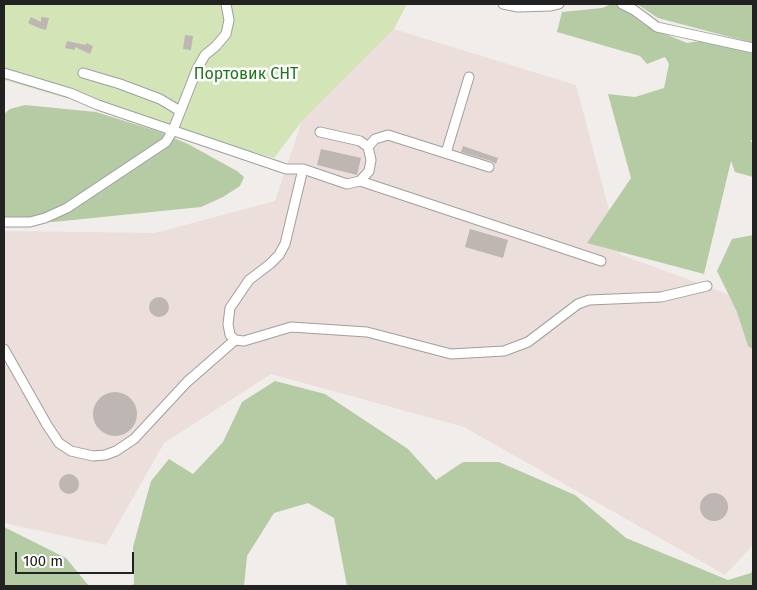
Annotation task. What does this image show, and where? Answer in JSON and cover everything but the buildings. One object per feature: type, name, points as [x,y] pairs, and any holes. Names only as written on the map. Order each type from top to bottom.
[{"type":"street","points":[[4,222],[30,222],[45,218],[67,208],[166,142],[174,130],[196,69],[205,55],[226,34],[229,20],[226,4]]},
{"type":"street","points":[[503,4],[518,8],[559,4]]},
{"type":"street","points":[[622,4],[634,10],[657,27],[753,48]]},
{"type":"street","points":[[83,73],[160,99],[180,111]]},
{"type":"street","points":[[4,74],[70,93],[98,105],[286,169],[303,169],[347,184],[360,181],[602,261]]},
{"type":"street","points":[[446,153],[469,77]]},
{"type":"street","points":[[320,132],[360,141],[368,147],[371,160],[369,171],[360,181]]},
{"type":"street","points":[[368,147],[375,139],[388,135],[489,167]]},
{"type":"street","points":[[303,169],[285,244],[270,264],[249,280],[230,308],[228,324],[230,335],[235,340],[244,341],[291,327],[367,332],[451,354],[504,351],[528,342],[578,304],[589,300],[661,297],[707,286]]},
{"type":"street","points":[[4,349],[59,443],[70,451],[93,456],[105,455],[116,451],[134,440],[187,382],[235,340]]},
{"type":"shaded area","points":[[394,29],[576,85],[621,255],[753,305],[753,545],[725,575],[464,427],[271,374],[164,443],[106,545],[4,523],[4,231],[155,233],[275,201],[302,121]]},
{"type":"green space","name":"Портовик СНТ","points":[[4,4],[407,4],[394,29],[302,121],[274,158],[4,80]]},
{"type":"green space","points":[[617,4],[646,26],[687,43],[700,41],[753,53],[753,139],[750,141],[753,143],[753,177],[735,172],[731,161],[704,274],[587,243],[631,178],[608,94],[635,97],[664,88],[669,64],[665,57],[647,64],[640,56],[557,32],[562,12],[602,8]]},
{"type":"green space","points":[[637,4],[753,4],[753,43],[658,18]]},
{"type":"green space","points":[[25,105],[96,112],[160,132],[188,144],[237,171],[244,177],[240,186],[223,197],[201,207],[53,222],[4,219],[4,114],[10,109]]},
{"type":"green space","points":[[753,235],[753,349],[748,346],[737,312],[717,271],[732,239]]},
{"type":"green space","points":[[275,381],[325,394],[408,449],[436,480],[463,462],[499,462],[575,495],[626,538],[728,580],[751,573],[753,568],[753,586],[347,586],[334,518],[308,503],[274,513],[247,556],[244,586],[132,586],[134,583],[133,547],[151,481],[169,459],[193,474],[223,442],[242,402]]},
{"type":"green space","points":[[4,527],[66,558],[89,586],[4,586]]}]
